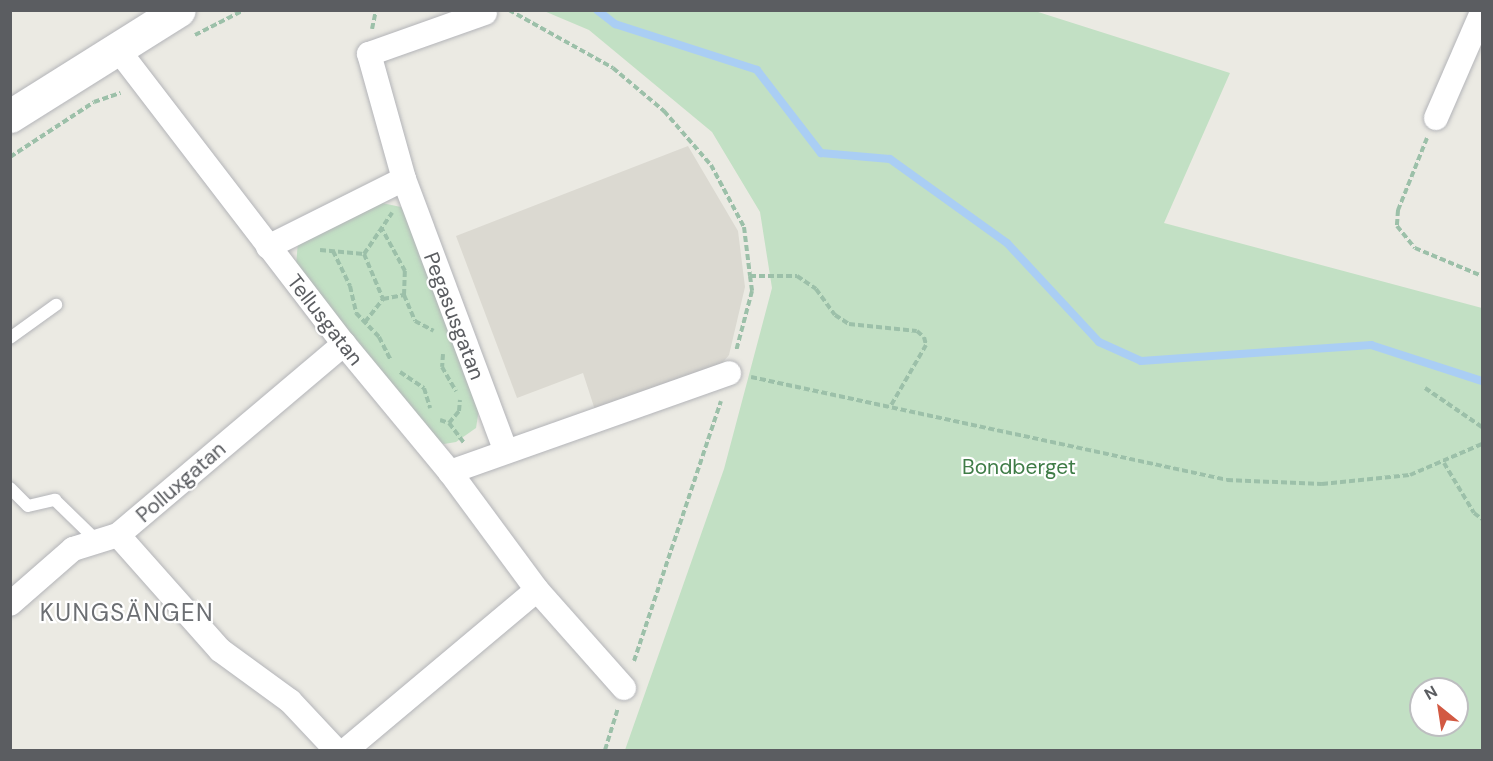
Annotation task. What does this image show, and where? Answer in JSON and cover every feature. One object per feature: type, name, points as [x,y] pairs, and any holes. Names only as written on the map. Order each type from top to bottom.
[{"type":"street","points":[[1436,118],[1482,12]]},
{"type":"street","name":"Pegasusgatan","points":[[485,13],[369,54],[404,179],[506,452]]},
{"type":"street","points":[[10,116],[116,47],[186,23]]},
{"type":"street","name":"Tellusgatan","points":[[116,47],[344,345],[450,472],[537,590],[624,688]]},
{"type":"street","points":[[268,247],[404,179]]},
{"type":"street","name":"Polluxgatan","points":[[10,604],[73,549],[107,538],[344,345]]},
{"type":"street","points":[[450,472],[729,373]]},
{"type":"street","points":[[107,538],[220,650],[290,700],[336,750]]},
{"type":"street","points":[[346,750],[537,590]]},
{"type":"lane","points":[[10,338],[56,305]]},
{"type":"lane","points":[[10,488],[28,506],[56,500],[107,538]]},
{"type":"path","points":[[186,23],[244,10]]},
{"type":"path","points":[[509,10],[612,68],[664,111],[711,165],[744,227],[752,291],[729,373],[604,750]]},
{"type":"path","points":[[10,158],[94,102],[143,80]]},
{"type":"path","points":[[1436,118],[1398,210],[1397,226],[1415,248],[1482,276]]},
{"type":"path","points":[[382,229],[405,271],[404,296],[415,321],[438,336]]},
{"type":"path","points":[[333,251],[350,286],[356,314],[379,337],[397,370],[424,388],[432,414],[449,423],[474,463]]},
{"type":"path","points":[[364,254],[383,299]]},
{"type":"path","points":[[750,276],[797,276],[816,289],[835,315],[849,324],[917,331],[924,337],[926,345],[890,407]]},
{"type":"path","points":[[365,322],[383,299],[404,296]]},
{"type":"path","points":[[442,348],[442,367],[460,400],[459,411],[449,423]]},
{"type":"path","points":[[729,373],[1227,480],[1322,484],[1410,475],[1444,463],[1482,444]]},
{"type":"path","points":[[1425,388],[1482,427]]},
{"type":"path","points":[[1444,463],[1474,513],[1482,519]]},
{"type":"shaded area","points":[[688,146],[738,231],[745,287],[729,355],[719,367],[595,410],[583,373],[517,398],[456,236]]},
{"type":"green space","name":"Bondberget","points":[[544,11],[1035,11],[1230,73],[1164,223],[1482,308],[1482,750],[625,750],[724,469],[772,288],[760,212],[712,132],[589,30]]},
{"type":"green space","points":[[382,203],[401,207],[408,218],[479,409],[476,428],[456,442],[444,444],[433,440],[296,265],[298,242]]},
{"type":"waterway","points":[[597,10],[615,24],[757,70],[821,153],[890,159],[1007,243],[1099,342],[1141,361],[1371,345],[1482,381]]},
{"type":"district","name":"KUNGSÄNGEN","points":[[127,613]]}]
